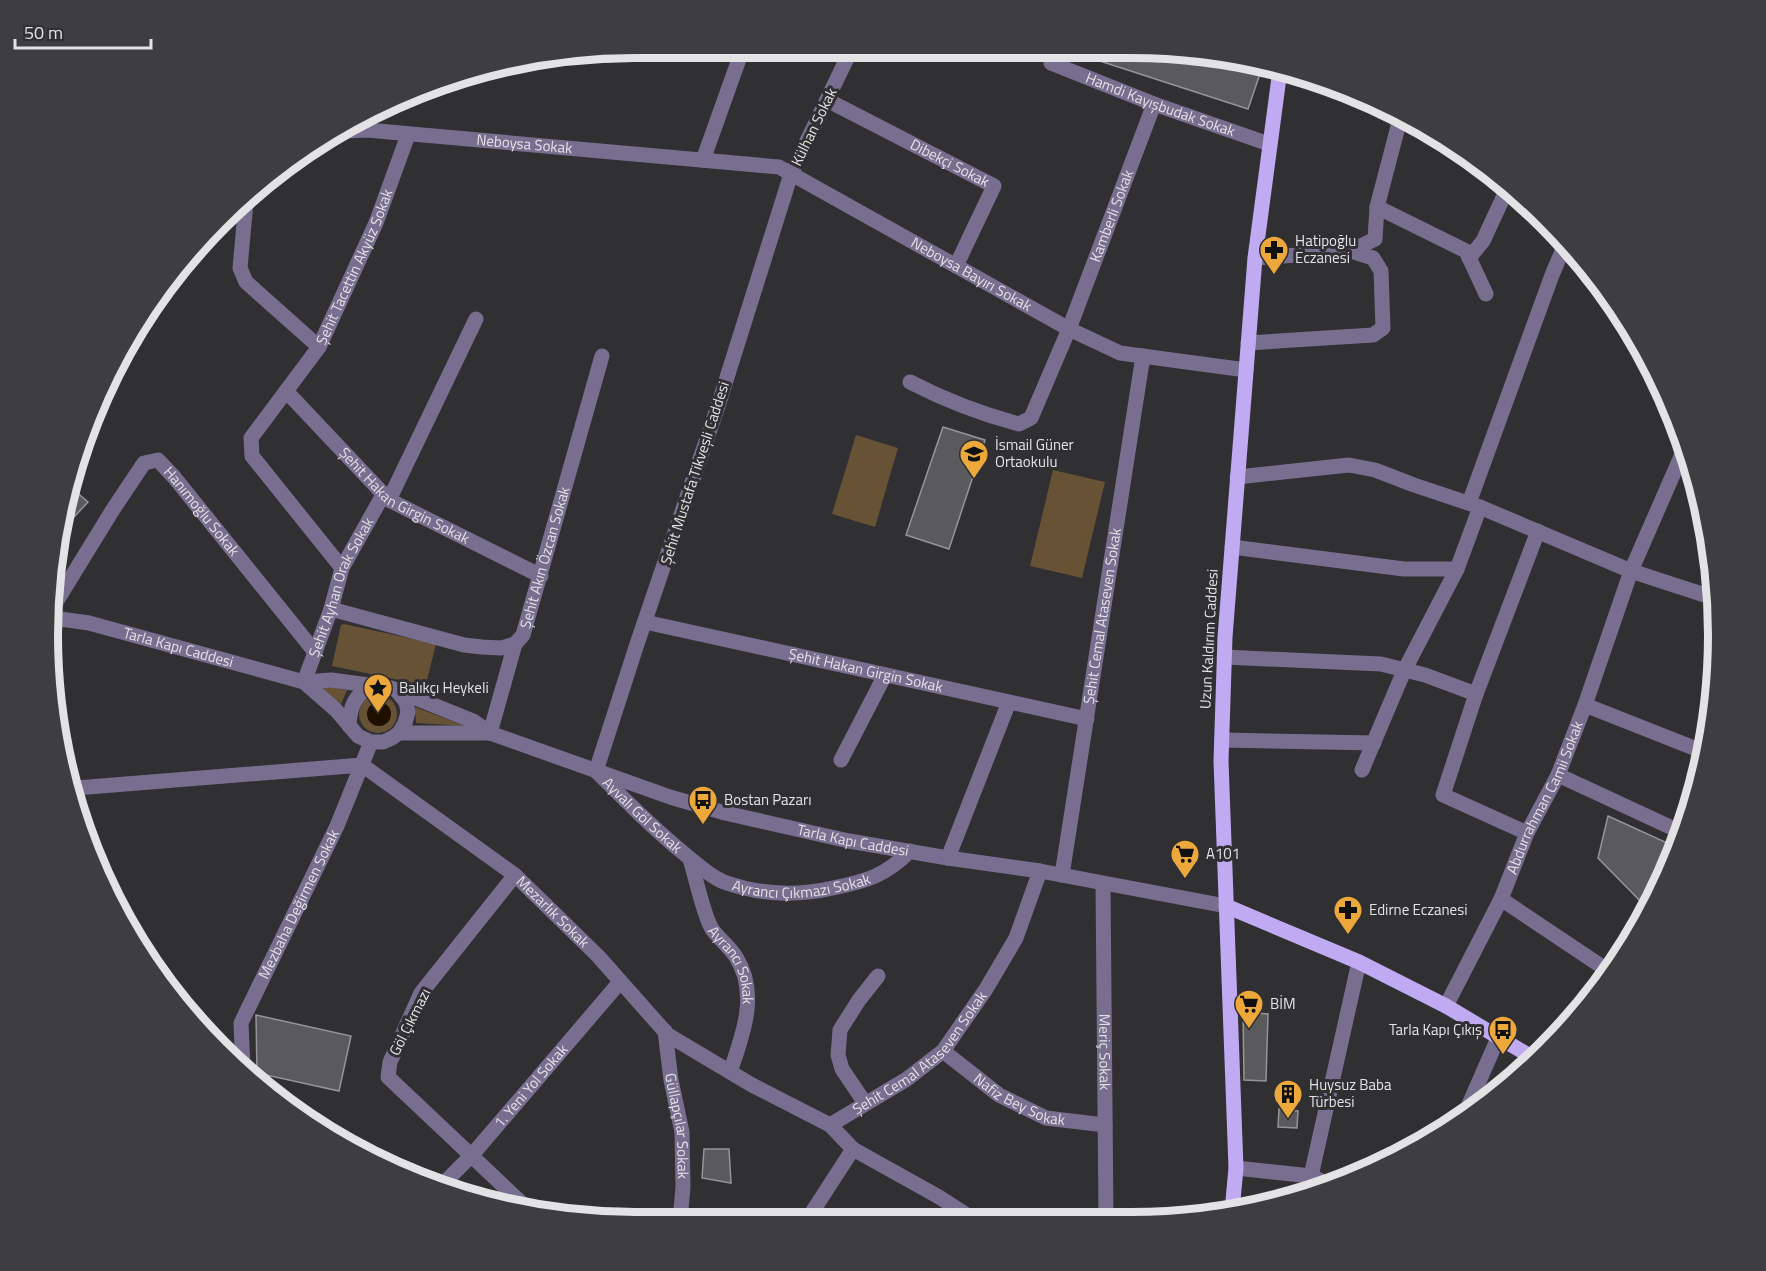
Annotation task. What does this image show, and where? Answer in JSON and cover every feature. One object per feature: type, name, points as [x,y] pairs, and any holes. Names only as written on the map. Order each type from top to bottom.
[{"type":"main road","name":"Uzun Kaldırım Caddesi","points":[[1233,1203],[1236,1168],[1222,740],[1224,657],[1254,258],[1279,78]]},
{"type":"main road","points":[[1226,906],[1359,963],[1446,1006],[1527,1055]]},
{"type":"street","points":[[703,160],[740,58]]},
{"type":"street","name":"Külhan Sokak","points":[[791,174],[847,58]]},
{"type":"street","name":"Hamdi Kayışbudak Sokak","points":[[1051,63],[1154,104],[1269,144]]},
{"type":"street","name":"Dibekçi Sokak","points":[[827,100],[994,186],[956,266]]},
{"type":"street","name":"Kamberli Sokak","points":[[910,382],[946,401],[1019,424],[1031,418],[1069,329],[1154,104]]},
{"type":"street","points":[[1351,251],[1375,239],[1377,207],[1398,125]]},
{"type":"street","name":"Neboysa Sokak","points":[[357,130],[703,160]]},
{"type":"street","name":"Şehit Tacettin Akyüz Sokak","points":[[342,568],[252,456],[251,438],[319,347],[376,223],[408,135]]},
{"type":"street","name":"Neboysa Bayırı Sokak","points":[[703,160],[779,167],[1069,329],[1120,353],[1246,370]]},
{"type":"street","name":"Şehit Mustafa Tikveşli Caddesi","points":[[596,771],[718,406],[791,174]]},
{"type":"street","points":[[1469,258],[1483,241],[1504,196]]},
{"type":"street","points":[[1377,207],[1466,251],[1486,294]]},
{"type":"street","points":[[245,211],[240,268],[246,282],[319,347]]},
{"type":"street","points":[[1248,344],[1373,335],[1383,328],[1381,271],[1373,258],[1351,251],[1254,258]]},
{"type":"street","points":[[1362,770],[1404,671],[1456,568],[1552,274],[1562,252]]},
{"type":"street","name":"Şehit Ayhan Orak Sokak","points":[[304,682],[331,609],[342,568],[386,497],[476,319]]},
{"type":"street","name":"Şehit Akın Özcan Sokak","points":[[331,609],[464,645],[501,648],[515,644],[524,635],[602,356]]},
{"type":"street","name":"Şehit Cemal Ataseven Sokak","points":[[1062,875],[1143,356]]},
{"type":"street","name":"Şehit Hakan Girgin Sokak","points":[[286,391],[386,497],[541,576]]},
{"type":"street","points":[[1585,705],[1630,571],[1680,459]]},
{"type":"street","name":"Hanımoğlu Sokak","points":[[60,595],[112,510],[144,464],[158,460],[315,652]]},
{"type":"street","points":[[1238,477],[1350,465],[1375,470],[1475,505],[1630,571],[1706,595]]},
{"type":"street","points":[[1527,833],[1443,795],[1476,694],[1538,531]]},
{"type":"street","points":[[1232,547],[1404,569],[1456,568]]},
{"type":"street","name":"Tarla Kapı Caddesi","points":[[59,619],[89,623],[304,682],[331,680],[391,688],[473,721],[490,733],[670,797],[725,813],[849,841],[1040,871],[1226,906]]},
{"type":"street","name":"Şehit Hakan Girgin Sokak","points":[[645,622],[1087,719]]},
{"type":"street","points":[[490,733],[515,644]]},
{"type":"street","points":[[1224,657],[1381,664],[1425,675],[1476,694]]},
{"type":"street","points":[[841,760],[885,675]]},
{"type":"street","name":"Tarla Kapı Caddesi","points":[[304,682],[336,710],[358,736],[371,742],[383,742],[399,733],[490,733]]},
{"type":"street","points":[[350,726],[353,701],[361,692],[372,686]]},
{"type":"street","points":[[398,692],[406,702],[408,712],[399,733]]},
{"type":"street","points":[[948,858],[1009,702]]},
{"type":"street","name":"Abdurrahman Camii Sokak","points":[[1446,1006],[1501,899],[1527,833],[1558,775],[1585,705],[1696,749]]},
{"type":"street","points":[[1222,740],[1374,743]]},
{"type":"street","name":"Mezbaha Değirmen Sokak","points":[[243,1058],[242,1023],[337,826],[371,742]]},
{"type":"street","points":[[79,788],[362,765]]},
{"type":"street","name":"Mezarlık Sokak","points":[[362,765],[515,875],[598,956],[665,1031],[730,1072],[830,1125],[853,1149],[962,1212]]},
{"type":"street","name":"Ayvalı Göl Sokak","points":[[596,771],[658,832],[690,859]]},
{"type":"street","points":[[1558,775],[1674,829]]},
{"type":"street","name":"Ayrancı Çıkmazı Sokak","points":[[690,859],[722,881],[756,891],[788,894],[862,882],[894,867],[910,851]]},
{"type":"street","name":"Ayrancı Sokak","points":[[690,859],[711,928],[737,957],[748,985],[748,1013],[730,1072]]},
{"type":"street","name":"Şehit Cemal Ataseven Sokak","points":[[830,1125],[908,1078],[943,1051],[986,989],[1016,939],[1040,871]]},
{"type":"street","name":"Göl Çıkmazı","points":[[515,875],[421,993],[390,1062],[388,1077],[519,1200]]},
{"type":"street","name":"Meriç Sokak","points":[[1103,884],[1106,1212]]},
{"type":"street","points":[[1501,899],[1602,967]]},
{"type":"street","points":[[1311,1176],[1359,963]]},
{"type":"street","points":[[865,1103],[842,1069],[838,1055],[840,1030],[878,976]]},
{"type":"street","name":"1. Yeni Yol Sokak","points":[[446,1181],[472,1155],[620,982]]},
{"type":"street","name":"Güllapçılar Sokak","points":[[665,1031],[681,1132],[683,1187],[681,1212]]},
{"type":"street","points":[[1470,1101],[1498,1038]]},
{"type":"street","name":"Nafiz Bey Sokak","points":[[943,1051],[999,1095],[1046,1118],[1105,1125]]},
{"type":"street","points":[[812,1212],[853,1149]]},
{"type":"street","points":[[1236,1168],[1311,1176],[1320,1180]]},
{"type":"shaded area","points":[[856,435],[898,448],[875,527],[832,514]]},
{"type":"shaded area","points":[[1053,470],[1105,482],[1082,578],[1030,566]]},
{"type":"shaded area","points":[[341,625],[436,644],[425,688],[395,679],[332,666]]},
{"type":"shaded area","points":[[316,685],[347,690],[341,704]]},
{"type":"shaded area","points":[[378,695],[391,701],[397,714],[391,727],[378,733],[365,727],[359,714],[365,701]]},
{"type":"shaded area","points":[[374,702],[384,702],[391,709],[391,719],[384,726],[374,726],[367,719],[367,709]]},
{"type":"shaded area","points":[[415,707],[465,726],[416,723]]},
{"type":"building","points":[[1091,58],[1206,63],[1260,74],[1248,109]]},
{"type":"building","points":[[943,427],[985,440],[949,549],[906,535]]},
{"type":"building","points":[[77,492],[88,502],[70,521]]},
{"type":"building","points":[[1608,816],[1669,844],[1642,903],[1598,858]]},
{"type":"building","points":[[1243,1012],[1268,1014],[1266,1081],[1244,1080]]},
{"type":"building","points":[[256,1015],[351,1036],[339,1091],[261,1074],[257,1071]]},
{"type":"building","name":"Huysuz Baba Türbesi","points":[[1279,1109],[1298,1111],[1297,1128],[1278,1127]]},
{"type":"building","points":[[704,1149],[729,1149],[731,1183],[702,1178]]},
{"type":"place","name":"Hatipoğlu Eczanesi","points":[[1274,276]]},
{"type":"place","name":"İsmail Güner Ortaokulu","points":[[974,480]]},
{"type":"place","name":"Balıkçı Heykeli","points":[[378,714]]},
{"type":"place","name":"Bostan Pazarı","points":[[703,826]]},
{"type":"place","name":"A101","points":[[1185,880]]},
{"type":"place","name":"Edirne Eczanesi","points":[[1348,936]]},
{"type":"place","name":"BİM","points":[[1249,1030]]},
{"type":"place","name":"Tarla Kapı Çıkış","points":[[1503,1056]]},
{"type":"place","name":"Huysuz Baba Türbesi","points":[[1288,1120]]}]
